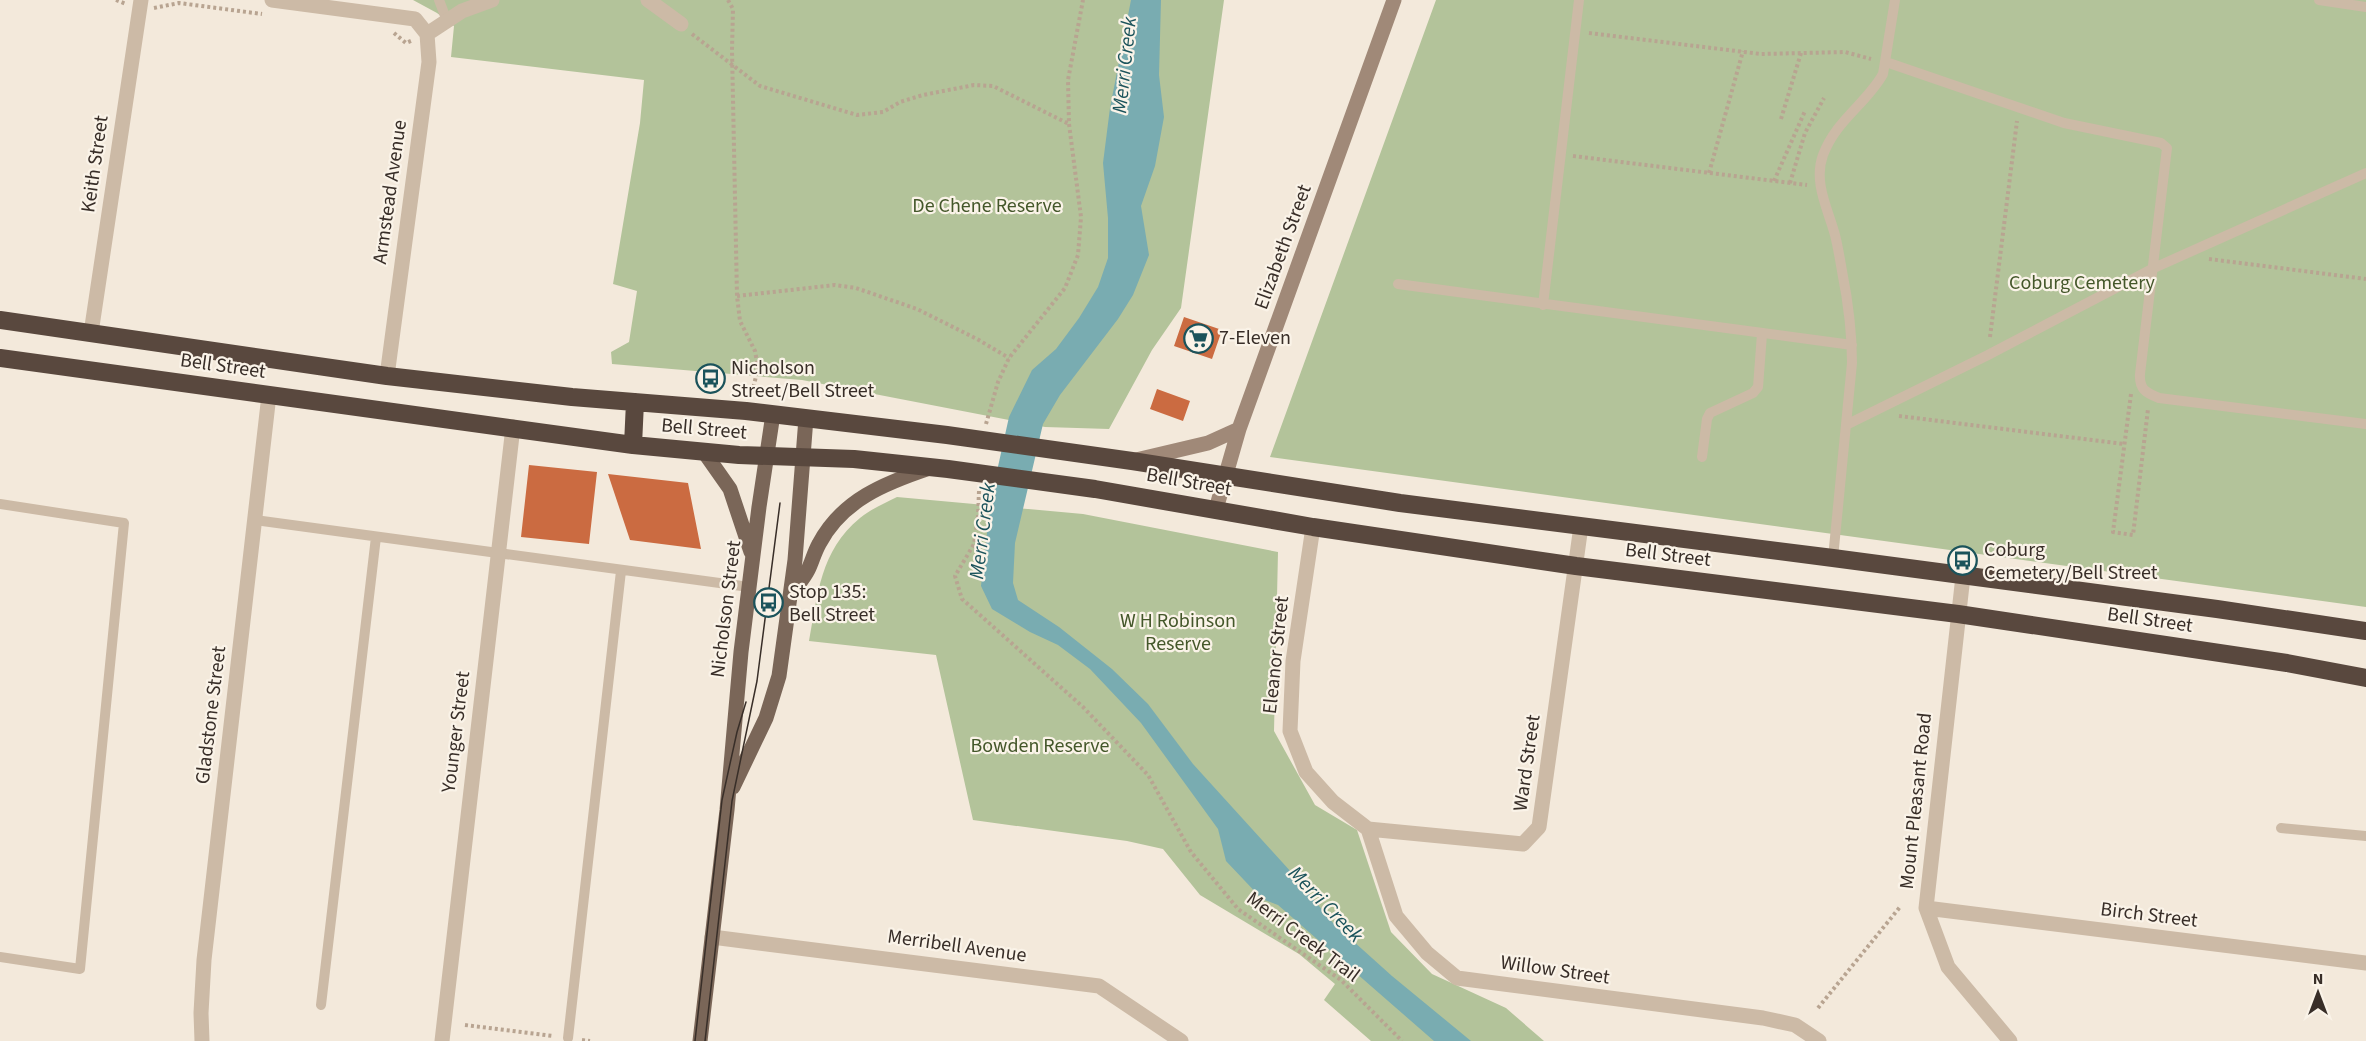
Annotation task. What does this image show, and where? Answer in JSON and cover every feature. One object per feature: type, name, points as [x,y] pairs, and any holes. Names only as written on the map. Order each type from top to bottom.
[{"type":"highway","name":"Bell Street","points":[[0,320],[387,376],[518,391],[746,411],[947,435],[1400,503],[1833,558],[2366,631]]},
{"type":"highway","name":"Bell Street","points":[[0,358],[633,445],[767,456],[827,457],[1049,482],[1313,527],[1576,566],[1958,614],[2287,663],[2366,678]]},
{"type":"highway","points":[[633,445],[635,402]]},
{"type":"main road","name":"Elizabeth Street","points":[[1216,509],[1239,429],[1394,0]]},
{"type":"main road","name":"Nicholson Street","points":[[700,1041],[727,810],[749,587],[773,414]]},
{"type":"main road","name":"Nicholson Street","points":[[727,810],[732,789],[766,718],[774,695],[790,596],[806,418]]},
{"type":"main road","points":[[1131,461],[1208,443],[1239,429]]},
{"type":"main road","points":[[704,452],[730,489],[753,558]]},
{"type":"main road","points":[[790,596],[807,571],[819,544],[831,525],[848,507],[890,482],[940,468]]},
{"type":"street","name":"Keith Street","points":[[91,333],[141,0]]},
{"type":"street","points":[[272,0],[319,3],[415,19],[427,34],[462,11],[492,0]]},
{"type":"street","points":[[648,0],[681,24]]},
{"type":"street","name":"Armstead Avenue","points":[[387,376],[429,62],[427,34]]},
{"type":"street","name":"Gladstone Street","points":[[202,1041],[204,960],[269,395]]},
{"type":"street","name":"Younger Street","points":[[442,1041],[513,427]]},
{"type":"street","name":"Ward Street","points":[[1368,829],[1522,844],[1539,827],[1581,526]]},
{"type":"street","name":"Eleanor Street","points":[[1313,527],[1293,662],[1290,731],[1306,772],[1332,802],[1368,829]]},
{"type":"street","name":"Mount Pleasant Road","points":[[1963,576],[1926,908],[1948,967],[2010,1041]]},
{"type":"street","name":"Willow Street","points":[[1368,829],[1396,916],[1427,953],[1457,978],[1762,1018],[1796,1025],[1818,1041]]},
{"type":"street","name":"Birch Street","points":[[1926,908],[2366,963]]},
{"type":"street","name":"Merribell Avenue","points":[[712,937],[1099,986],[1181,1041]]},
{"type":"lane","points":[[439,0],[447,21]]},
{"type":"lane","points":[[1543,305],[1579,0]]},
{"type":"lane","points":[[1833,558],[1852,345],[1843,272],[1835,235],[1820,186],[1820,165],[1828,144],[1844,119],[1878,82],[1886,63],[1895,0]]},
{"type":"lane","points":[[2319,0],[2366,7]]},
{"type":"lane","points":[[1886,63],[2064,123],[2161,143],[2168,148],[2140,374],[2141,386],[2150,394],[2171,400],[2366,424]]},
{"type":"lane","points":[[1846,425],[1988,355],[2154,268],[2366,173]]},
{"type":"lane","points":[[1398,284],[1852,345]]},
{"type":"lane","points":[[1702,457],[1707,419],[1710,413],[1718,407],[1753,393],[1758,387],[1762,334]]},
{"type":"lane","points":[[0,504],[124,523],[80,969],[0,957]]},
{"type":"lane","points":[[255,520],[498,555],[749,587]]},
{"type":"lane","points":[[321,1005],[376,537]]},
{"type":"lane","points":[[568,1038],[621,571]]},
{"type":"lane","points":[[2281,828],[2366,836]]},
{"type":"path","points":[[728,0],[733,9],[737,296],[740,321],[755,351],[758,369],[746,411]]},
{"type":"path","points":[[681,24],[699,41],[733,64],[748,79],[770,90],[856,115],[883,112],[900,102],[923,95],[974,85],[993,86],[1069,124]]},
{"type":"path","points":[[1575,32],[1772,54],[1845,52],[1886,63]]},
{"type":"path","points":[[1709,173],[1743,51]]},
{"type":"path","points":[[1781,119],[1801,53]]},
{"type":"path","points":[[1790,183],[1805,133],[1824,98]]},
{"type":"path","points":[[1988,355],[2019,106]]},
{"type":"path","points":[[1773,181],[1805,111]]},
{"type":"path","points":[[1561,154],[1820,186]]},
{"type":"path","points":[[2181,256],[2366,279]]},
{"type":"path","points":[[737,296],[835,285],[856,288],[917,309],[1009,358]]},
{"type":"path","points":[[2141,386],[2131,394],[2130,399],[2113,532],[2133,535],[2150,394]]},
{"type":"path","points":[[1881,408],[1891,415],[2124,444]]},
{"type":"path","name":"Merri Creek Trail","points":[[1191,852],[1238,909],[1341,980],[1402,1041]]},
{"type":"path","points":[[1818,1008],[1900,907]]},
{"type":"path","points":[[465,1024],[590,1041]]},
{"type":"green space","name":"De Chene Reserve","points":[[413,0],[1224,0],[1181,308],[1152,350],[1109,429],[1045,427],[802,380],[612,364],[611,352],[629,342],[637,291],[613,284],[640,123],[644,80],[451,57],[454,26],[437,13]]},
{"type":"green space","name":"Coburg Cemetery","points":[[1436,0],[2366,0],[2366,607],[1270,457]]},
{"type":"green space","points":[[897,497],[1083,514],[1278,552],[1274,731],[1315,805],[1357,830],[1391,932],[1432,974],[1506,1008],[1544,1041],[1371,1041],[1324,1000],[1335,984],[1299,954],[1200,895],[1163,849],[1127,841],[973,820],[936,655],[809,641],[823,574],[836,545],[860,518]]},
{"type":"water","name":"Merri Creek","points":[[1131,0],[1161,0],[1159,75],[1164,117],[1155,166],[1141,206],[1149,255],[1133,295],[1118,319],[1060,395],[1043,424],[1015,543],[1013,583],[1018,600],[1059,627],[1112,669],[1148,704],[1193,764],[1292,873],[1333,923],[1392,976],[1471,1041],[1434,1041],[1278,905],[1262,899],[1226,861],[1218,829],[1141,723],[1090,669],[1058,645],[1030,632],[992,609],[981,586],[991,498],[1009,417],[1032,370],[1056,349],[1079,318],[1098,287],[1108,258],[1108,218],[1103,163],[1110,108]]},
{"type":"building","name":"7-Eleven","points":[[1184,317],[1222,330],[1212,359],[1174,346]]},
{"type":"building","points":[[1157,389],[1190,401],[1183,421],[1150,409]]},
{"type":"building","points":[[529,465],[597,472],[589,544],[521,537]]},
{"type":"building","points":[[608,474],[688,483],[701,549],[630,540]]},
{"type":"tram line","points":[[705,1041],[732,801],[757,681],[780,503]]},
{"type":"tram line","points":[[695,1041],[722,800],[746,702]]},
{"type":"place","name":"7-Eleven","points":[[1198,338]]},
{"type":"place","name":"Nicholson Street/Bell Street","points":[[710,379]]},
{"type":"place","name":"Coburg Cemetery/Bell Street","points":[[1963,561]]},
{"type":"place","name":"Stop 135: Bell Street","points":[[768,603]]},
{"type":"park label","name":"W H Robinson Reserve","points":[[1178,632]]},
{"type":"park label","name":"Bowden Reserve","points":[[1040,746]]}]
